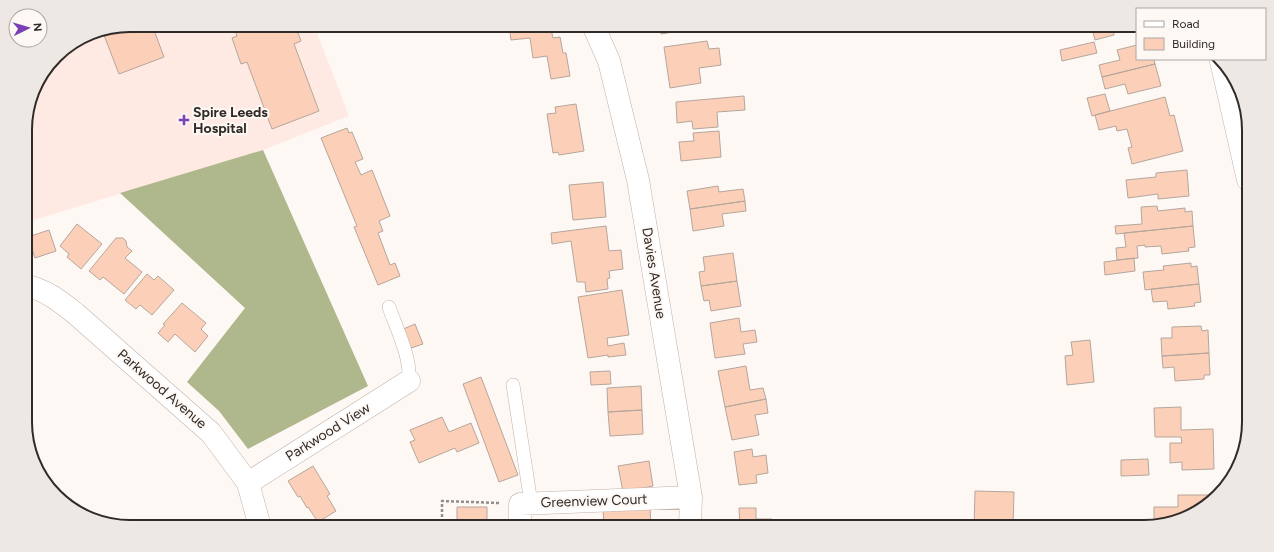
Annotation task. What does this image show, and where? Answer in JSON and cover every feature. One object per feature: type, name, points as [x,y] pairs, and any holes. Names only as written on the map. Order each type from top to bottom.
[{"type":"street","name":"Davies Avenue","points":[[596,32],[609,60],[638,180],[691,497],[690,520]]},
{"type":"street","points":[[1224,73],[1242,154]]},
{"type":"street","name":"Parkwood Avenue","points":[[32,287],[55,297],[76,314],[211,433],[248,484],[258,520]]},
{"type":"street","name":"Parkwood View","points":[[248,484],[409,381]]},
{"type":"street","name":"Greenview Court","points":[[522,520],[526,504],[691,497]]},
{"type":"lane","points":[[389,307],[407,357],[409,381]]},
{"type":"lane","points":[[513,385],[526,504]]},
{"type":"path","points":[[442,520],[442,501],[526,504]]},
{"type":"shaded area","name":"Spire Leeds Hospital","points":[[123,32],[317,32],[349,116],[263,150],[34,220],[32,216],[32,123],[35,104],[39,92],[48,75],[56,65],[75,48],[92,39],[104,35]]},
{"type":"green space","points":[[263,150],[368,386],[248,449],[219,411],[187,382],[245,308],[120,193]]},
{"type":"building","points":[[123,32],[155,32],[164,57],[119,74],[104,35]]},
{"type":"building","points":[[236,32],[298,32],[301,41],[294,44],[319,111],[272,129],[247,62],[241,64],[232,38],[237,36]]},
{"type":"building","points":[[510,32],[552,32],[553,38],[560,37],[563,53],[566,53],[570,76],[551,79],[547,56],[533,58],[530,38],[511,40]]},
{"type":"building","points":[[660,32],[673,32],[661,34]]},
{"type":"building","points":[[1093,32],[1114,32],[1114,35],[1095,40]]},
{"type":"building","points":[[707,41],[709,49],[719,48],[721,65],[699,68],[701,83],[670,88],[664,47]]},
{"type":"building","points":[[1094,42],[1097,53],[1062,61],[1060,50]]},
{"type":"building","points":[[1136,45],[1136,60],[1154,60],[1155,64],[1102,77],[1099,65],[1120,60],[1117,50]]},
{"type":"building","points":[[1155,64],[1161,86],[1128,94],[1125,84],[1105,89],[1102,77]]},
{"type":"building","points":[[1105,94],[1110,111],[1092,116],[1087,98]]},
{"type":"building","points":[[744,96],[745,110],[717,112],[718,127],[693,129],[692,121],[677,123],[676,102]]},
{"type":"building","points":[[1165,97],[1170,116],[1174,115],[1183,151],[1132,164],[1128,148],[1132,147],[1127,129],[1117,131],[1116,126],[1099,130],[1095,115]]},
{"type":"building","points":[[576,104],[584,151],[559,155],[558,152],[553,153],[547,114],[556,113],[555,107]]},
{"type":"building","points":[[347,128],[349,133],[352,132],[363,159],[355,162],[361,175],[372,170],[390,216],[379,221],[383,231],[378,233],[390,265],[395,263],[400,276],[378,285],[354,227],[357,226],[321,138]]},
{"type":"building","points":[[719,131],[721,157],[681,161],[679,142],[694,141],[693,133]]},
{"type":"building","points":[[1187,170],[1189,196],[1158,199],[1158,194],[1128,198],[1126,180],[1156,177],[1156,173]]},
{"type":"building","points":[[603,182],[606,217],[573,220],[569,185]]},
{"type":"building","points":[[718,186],[719,192],[743,189],[745,201],[690,209],[687,191]]},
{"type":"building","points":[[745,201],[746,211],[722,214],[724,226],[693,231],[690,209]]},
{"type":"building","points":[[1157,206],[1158,211],[1185,208],[1185,212],[1192,211],[1193,226],[1116,234],[1115,226],[1142,224],[1141,207]]},
{"type":"building","points":[[77,224],[102,244],[81,269],[67,257],[69,254],[60,246]]},
{"type":"building","points":[[606,226],[609,251],[621,250],[623,269],[609,271],[610,278],[607,279],[608,289],[586,292],[585,282],[577,282],[571,241],[552,244],[551,233]]},
{"type":"building","points":[[1193,226],[1195,247],[1188,248],[1189,251],[1162,254],[1161,246],[1137,246],[1138,258],[1117,260],[1116,248],[1126,247],[1124,233]]},
{"type":"building","points":[[49,230],[56,251],[35,258],[32,249],[32,236]]},
{"type":"building","points":[[116,238],[123,238],[126,241],[127,247],[132,251],[125,258],[142,272],[124,294],[103,277],[100,280],[89,271]]},
{"type":"building","points":[[733,253],[737,281],[701,286],[699,272],[705,271],[703,257]]},
{"type":"building","points":[[1134,258],[1135,271],[1105,275],[1104,262]]},
{"type":"building","points":[[1191,263],[1191,267],[1197,266],[1199,284],[1145,290],[1143,272],[1164,270],[1163,266]]},
{"type":"building","points":[[147,274],[154,280],[158,276],[174,290],[152,315],[140,305],[136,309],[125,300]]},
{"type":"building","points":[[737,281],[741,306],[711,311],[709,300],[704,301],[701,286]]},
{"type":"building","points":[[1199,284],[1201,302],[1194,303],[1195,306],[1168,309],[1167,301],[1153,302],[1151,289]]},
{"type":"building","points":[[622,290],[629,335],[607,338],[608,346],[624,343],[626,355],[608,357],[608,355],[588,358],[578,297]]},
{"type":"building","points":[[182,303],[206,323],[201,329],[208,336],[195,352],[175,334],[168,342],[158,333],[165,325],[163,324]]},
{"type":"building","points":[[739,318],[741,332],[755,330],[757,342],[743,344],[745,354],[715,358],[710,323]]},
{"type":"building","points":[[415,324],[423,344],[408,349],[401,330]]},
{"type":"building","points":[[1201,326],[1202,331],[1208,330],[1209,353],[1162,356],[1161,338],[1172,338],[1172,327]]},
{"type":"building","points":[[1090,340],[1094,382],[1067,385],[1065,356],[1073,355],[1071,342]]},
{"type":"building","points":[[1209,353],[1210,375],[1204,375],[1204,379],[1175,381],[1174,367],[1163,368],[1162,356]]},
{"type":"building","points":[[746,366],[750,390],[763,388],[766,399],[725,407],[718,371]]},
{"type":"building","points":[[610,371],[611,384],[591,385],[590,372]]},
{"type":"building","points":[[481,377],[518,475],[499,482],[463,384]]},
{"type":"building","points":[[641,386],[642,410],[608,412],[607,388]]},
{"type":"building","points":[[766,399],[768,413],[755,415],[759,435],[732,440],[725,407]]},
{"type":"building","points":[[1181,407],[1181,430],[1213,429],[1214,469],[1182,470],[1182,462],[1170,463],[1170,443],[1182,443],[1181,437],[1155,437],[1154,408]]},
{"type":"building","points":[[642,410],[643,434],[610,436],[608,412]]},
{"type":"building","points":[[442,417],[449,432],[471,423],[479,443],[457,452],[455,448],[419,463],[410,442],[415,440],[410,430]]},
{"type":"building","points":[[752,449],[753,457],[766,455],[768,473],[756,475],[757,483],[739,485],[734,452]]},
{"type":"building","points":[[1148,459],[1149,475],[1121,476],[1121,460]]},
{"type":"building","points":[[649,461],[653,486],[623,492],[618,466]]},
{"type":"building","points":[[313,466],[330,494],[327,496],[336,511],[321,520],[317,520],[300,496],[298,497],[288,481]]},
{"type":"building","points":[[975,491],[1014,492],[1013,520],[974,520]]},
{"type":"building","points":[[1178,495],[1208,495],[1208,497],[1199,504],[1188,510],[1176,515],[1154,520],[1154,507],[1178,507]]},
{"type":"building","points":[[650,506],[651,520],[604,520],[603,509]]},
{"type":"building","points":[[457,507],[487,507],[487,520],[457,520]]},
{"type":"building","points":[[739,508],[756,508],[756,519],[772,519],[772,520],[740,520]]},
{"type":"place","name":"Spire Leeds Hospital","points":[[184,120]]}]
